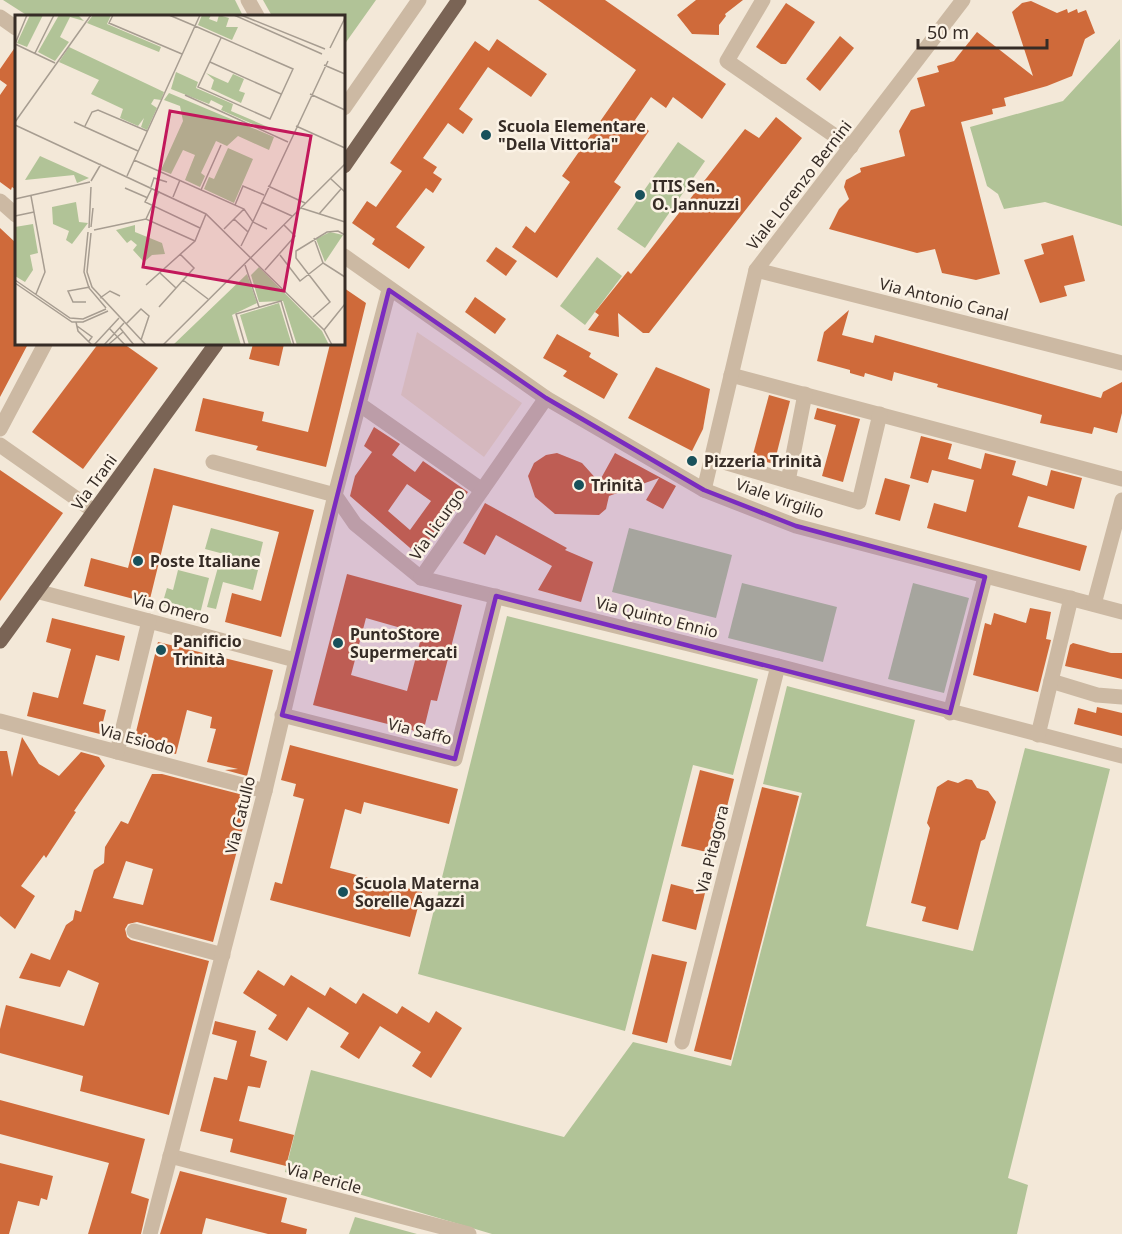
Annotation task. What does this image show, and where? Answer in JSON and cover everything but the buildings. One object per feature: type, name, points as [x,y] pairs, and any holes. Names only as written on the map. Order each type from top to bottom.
[{"type":"main road","points":[[345,161],[459,0]]},
{"type":"main road","name":"Via Trani","points":[[0,641],[215,345]]},
{"type":"street","points":[[249,0],[256,15]]},
{"type":"street","points":[[345,107],[419,0]]},
{"type":"street","points":[[763,0],[727,61],[851,147]]},
{"type":"street","name":"Viale Lorenzo Bernini","points":[[704,490],[756,270],[963,0]]},
{"type":"street","points":[[0,17],[15,27]]},
{"type":"street","points":[[0,201],[15,214]]},
{"type":"street","name":"Viale Virgilio","points":[[345,257],[389,290],[546,398],[704,490],[796,526],[1122,612]]},
{"type":"street","name":"Via Antonio Canal","points":[[756,270],[1122,363]]},
{"type":"street","name":"Via Catullo","points":[[150,1234],[265,791],[335,495],[389,290]]},
{"type":"street","points":[[0,429],[44,345]]},
{"type":"street","points":[[732,375],[1122,479]]},
{"type":"street","points":[[788,481],[805,394]]},
{"type":"street","name":"Via Licurgo","points":[[421,578],[546,398]]},
{"type":"street","points":[[359,404],[482,490]]},
{"type":"street","points":[[726,463],[859,502],[880,414]]},
{"type":"street","points":[[0,445],[94,512]]},
{"type":"street","points":[[213,462],[335,495]]},
{"type":"street","name":"Via Quinto Ennio","points":[[335,495],[355,524],[421,578],[777,666],[950,713],[1122,756]]},
{"type":"street","points":[[1094,604],[1122,500]]},
{"type":"street","points":[[950,713],[985,577]]},
{"type":"street","name":"Via Omero","points":[[36,591],[296,660]]},
{"type":"street","name":"Via Saffo","points":[[282,715],[456,759],[496,596]]},
{"type":"street","points":[[1038,735],[1071,598]]},
{"type":"street","points":[[117,752],[149,621]]},
{"type":"street","name":"Via Pitagora","points":[[682,1042],[777,666]]},
{"type":"street","points":[[1051,681],[1097,695],[1122,697]]},
{"type":"street","name":"Via Esiodo","points":[[0,721],[265,791]]},
{"type":"street","points":[[134,931],[223,955]]},
{"type":"street","name":"Via Pericle","points":[[170,1156],[469,1234]]},
{"type":"highlighted area","points":[[389,290],[546,398],[704,490],[796,526],[985,577],[950,713],[496,596],[455,759],[282,715]]},
{"type":"green space","points":[[3,0],[235,0],[242,15],[26,15]]},
{"type":"green space","points":[[263,0],[376,0],[345,44],[345,15],[271,15]]},
{"type":"green space","points":[[1120,39],[1122,226],[1045,202],[1004,209],[998,194],[987,186],[970,127],[1063,101]]},
{"type":"green space","points":[[678,142],[705,161],[645,248],[617,229]]},
{"type":"green space","points":[[597,257],[622,276],[585,325],[560,306]]},
{"type":"green space","points":[[211,528],[263,542],[258,563],[205,549]]},
{"type":"green space","points":[[629,528],[732,555],[716,618],[612,592]]},
{"type":"green space","points":[[220,560],[258,570],[253,590],[223,582],[216,609],[207,607]]},
{"type":"green space","points":[[178,570],[209,578],[200,614],[162,605],[167,588],[173,590]]},
{"type":"green space","points":[[742,583],[837,607],[823,662],[728,638]]},
{"type":"green space","points":[[913,583],[969,598],[944,693],[888,679]]},
{"type":"green space","points":[[507,616],[758,679],[733,775],[693,765],[625,1031],[418,974]]},
{"type":"green space","points":[[787,686],[915,720],[866,926],[973,951],[1025,748],[1110,769],[1008,1178],[1028,1185],[1017,1234],[492,1234],[285,1172],[311,1070],[564,1137],[633,1042],[731,1066],[802,793],[763,784]]},
{"type":"green space","points":[[355,1217],[417,1234],[349,1234]]},
{"type":"shaded area","points":[[417,332],[522,403],[484,457],[401,395]]},
{"type":"place","name":"Scuola Elementare \"Della Vittoria\"","points":[[486,135]]},
{"type":"place","name":"ITIS Sen. O. Jannuzzi","points":[[640,195]]},
{"type":"place","name":"Pizzeria Trinità","points":[[692,461]]},
{"type":"place","name":"Trinità","points":[[579,485]]},
{"type":"place","name":"Poste Italiane","points":[[138,561]]},
{"type":"place","name":"PuntoStore Supermercati","points":[[338,643]]},
{"type":"place","name":"Panificio Trinità","points":[[161,650]]},
{"type":"place","name":"Scuola Materna Sorelle Agazzi","points":[[343,892]]}]
